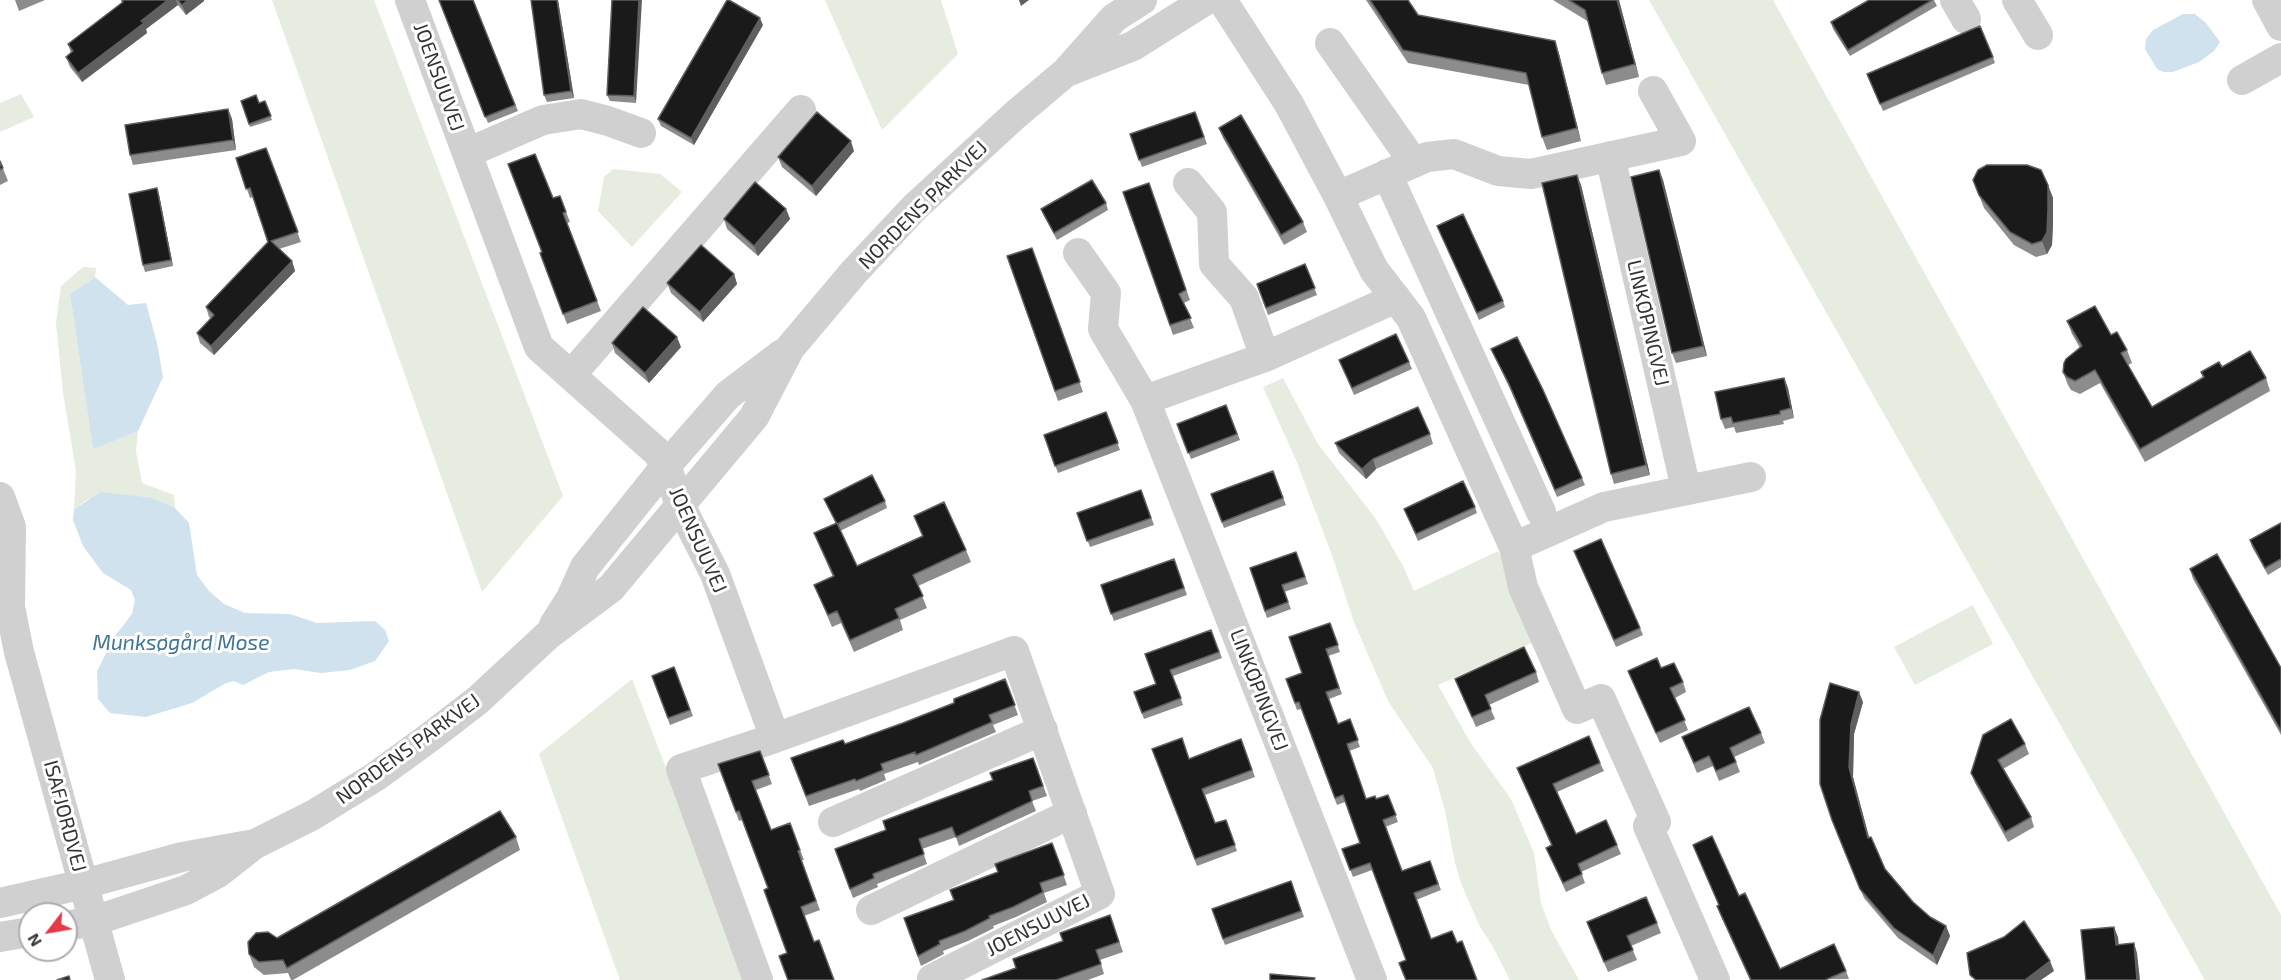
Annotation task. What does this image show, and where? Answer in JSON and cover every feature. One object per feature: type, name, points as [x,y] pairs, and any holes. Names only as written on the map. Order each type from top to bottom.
[{"type":"street","name":"JOENSUUVEJ","points":[[410,0],[539,347],[657,452],[666,466],[681,507],[715,574],[775,738]]},
{"type":"street","name":"NORDENS PARKVEJ","points":[[80,924],[186,890],[218,873],[255,844],[313,815],[403,757],[478,700],[548,635],[611,588],[754,417],[790,348],[854,272],[915,207],[1014,116],[1066,72],[1114,18],[1142,0]]},
{"type":"street","name":"NORDENS PARKVEJ","points":[[1066,72],[1133,46],[1206,0]]},
{"type":"street","points":[[1222,0],[1289,104],[1374,270],[1411,318],[1514,547],[1523,587],[1577,709],[1601,699],[1656,822],[1648,826],[1715,980]]},
{"type":"street","points":[[2017,0],[2038,35]]},
{"type":"street","points":[[2266,0],[2281,26]]},
{"type":"street","points":[[1330,43],[1401,169],[1541,512]]},
{"type":"street","points":[[2242,80],[2281,58]]},
{"type":"street","points":[[1338,196],[1427,157],[1454,154],[1498,171],[1531,174],[1681,141],[1653,91]]},
{"type":"street","points":[[571,375],[801,110]]},
{"type":"street","name":"JOENSUUVEJ","points":[[467,153],[543,120],[581,114],[641,133]]},
{"type":"street","name":"LINKØPINGVEJ","points":[[1610,156],[1686,489]]},
{"type":"street","points":[[1188,183],[1212,212],[1214,264],[1244,298],[1265,357]]},
{"type":"street","name":"LINKØPINGVEJ","points":[[1078,253],[1106,292],[1103,329],[1145,400],[1372,980]]},
{"type":"street","points":[[1145,400],[1265,357],[1396,298]]},
{"type":"street","name":"NORDENS PARKVEJ","points":[[548,635],[585,567],[666,466],[728,395],[790,348]]},
{"type":"street","points":[[1514,547],[1604,507],[1751,477]]},
{"type":"street","name":"ISAFJORDVEJ","points":[[0,497],[11,527],[10,653],[84,884],[80,924],[110,980]]},
{"type":"street","name":"JOENSUUVEJ","points":[[758,980],[681,769],[775,738],[1014,651],[1100,894],[932,979]]},
{"type":"street","points":[[833,822],[1043,730]]},
{"type":"street","points":[[871,910],[1072,813]]},
{"type":"street","name":"NORDENS PARKVEJ","points":[[0,903],[84,884],[182,857],[255,844]]},
{"type":"street","points":[[0,937],[18,934]]},
{"type":"shaded area","points":[[272,0],[374,0],[563,496],[482,592]]},
{"type":"shaded area","points":[[825,0],[941,0],[958,54],[882,130]]},
{"type":"shaded area","points":[[1649,0],[1773,0],[2281,915],[2281,980],[2205,980]]},
{"type":"shaded area","points":[[21,94],[34,117],[0,132],[0,103]]},
{"type":"shaded area","points":[[613,169],[660,174],[682,192],[632,247],[598,211],[604,177]]},
{"type":"shaded area","points":[[83,267],[96,268],[95,277],[70,294],[93,448],[138,431],[136,451],[142,483],[174,495],[175,508],[153,498],[88,499],[74,509],[76,471],[63,393],[56,323],[61,286]]},
{"type":"shaded area","points":[[1283,378],[1318,444],[1376,519],[1403,566],[1414,591],[1498,551],[1507,569],[1534,642],[1438,685],[1470,742],[1511,799],[1534,853],[1541,903],[1551,930],[1579,980],[1510,980],[1479,925],[1455,863],[1445,811],[1433,768],[1388,701],[1354,622],[1332,555],[1296,460],[1263,387]]},
{"type":"shaded area","points":[[1973,605],[1993,644],[1915,685],[1894,647]]},
{"type":"shaded area","points":[[632,679],[747,980],[620,980],[539,754]]},
{"type":"water","points":[[2183,14],[2195,14],[2206,23],[2220,42],[2214,51],[2199,62],[2173,72],[2163,72],[2157,69],[2145,49],[2146,39],[2153,30]]},
{"type":"water","points":[[95,277],[128,305],[146,303],[163,377],[138,431],[93,449],[70,294]]},
{"type":"water","name":"Munksøgård Mose","points":[[101,492],[153,498],[175,508],[189,523],[197,575],[209,591],[224,604],[245,613],[290,614],[317,623],[375,621],[385,630],[389,641],[375,661],[350,670],[321,673],[294,669],[269,672],[243,685],[234,681],[226,683],[192,703],[146,717],[110,713],[98,699],[97,671],[115,636],[132,614],[135,600],[131,590],[103,573],[83,546],[73,520],[74,509]]},
{"type":"building","points":[[122,0],[168,0],[141,21],[144,23],[78,73],[66,57],[73,51],[68,44],[123,2]]},
{"type":"building","points":[[178,0],[188,0],[182,5]]},
{"type":"building","points":[[439,0],[473,0],[515,105],[485,117]]},
{"type":"building","points":[[531,0],[557,0],[571,91],[544,95]]},
{"type":"building","points":[[612,0],[639,0],[634,96],[607,95]]},
{"type":"building","points":[[727,0],[760,18],[691,138],[658,119]]},
{"type":"building","points":[[1370,0],[1408,0],[1418,15],[1555,41],[1577,128],[1542,137],[1526,73],[1403,50]]},
{"type":"building","points":[[1569,0],[1617,0],[1635,64],[1602,73],[1585,10]]},
{"type":"building","points":[[1869,0],[1932,0],[1848,50],[1831,22]]},
{"type":"building","points":[[1980,26],[1993,57],[1880,104],[1867,74]]},
{"type":"building","points":[[256,95],[259,103],[265,101],[271,116],[249,124],[241,101]]},
{"type":"building","points":[[228,109],[233,140],[130,155],[125,125]]},
{"type":"building","points":[[817,112],[851,141],[812,186],[778,157]]},
{"type":"building","points":[[1195,112],[1204,137],[1139,160],[1130,134]]},
{"type":"building","points":[[1241,115],[1303,222],[1281,235],[1219,128]]},
{"type":"building","points":[[266,148],[298,232],[271,241],[292,261],[211,346],[197,333],[214,315],[206,307],[268,242],[250,188],[246,189],[236,158]]},
{"type":"building","points":[[535,154],[553,198],[560,196],[566,212],[563,213],[597,301],[563,314],[508,164]]},
{"type":"building","points":[[1987,165],[2027,165],[2041,170],[2048,185],[2047,232],[2042,241],[2032,244],[2010,232],[1979,195],[1973,180],[1978,170]]},
{"type":"building","points":[[1659,170],[1703,346],[1672,353],[1631,177]]},
{"type":"building","points":[[1577,175],[1646,465],[1611,474],[1542,183]]},
{"type":"building","points":[[1092,180],[1106,203],[1054,233],[1041,209]]},
{"type":"building","points":[[755,182],[786,209],[754,246],[724,219]]},
{"type":"building","points":[[1149,183],[1186,290],[1179,294],[1191,318],[1170,325],[1123,192]]},
{"type":"building","points":[[157,188],[171,260],[143,265],[129,194]]},
{"type":"building","points":[[1463,214],[1503,301],[1477,313],[1437,226]]},
{"type":"building","points":[[701,245],[734,274],[700,312],[667,283]]},
{"type":"building","points":[[1032,248],[1080,382],[1055,391],[1007,256]]},
{"type":"building","points":[[1305,264],[1315,288],[1266,308],[1257,284]]},
{"type":"building","points":[[2095,306],[2111,335],[2117,332],[2127,350],[2121,353],[2152,407],[2204,377],[2201,372],[2219,362],[2222,367],[2250,351],[2266,378],[2140,449],[2095,370],[2075,381],[2063,372],[2066,359],[2082,346],[2067,321]]},
{"type":"building","points":[[643,307],[677,337],[645,373],[612,343]]},
{"type":"building","points":[[1396,334],[1409,362],[1352,388],[1339,360]]},
{"type":"building","points":[[1517,337],[1582,478],[1555,490],[1509,384],[1491,349]]},
{"type":"building","points":[[1784,378],[1791,408],[1780,411],[1780,414],[1733,423],[1731,417],[1721,419],[1715,392]]},
{"type":"building","points":[[1226,405],[1237,434],[1188,453],[1177,424]]},
{"type":"building","points":[[1418,407],[1430,434],[1373,459],[1362,469],[1335,443]]},
{"type":"building","points":[[1106,412],[1118,443],[1055,466],[1044,435]]},
{"type":"building","points":[[1273,471],[1283,498],[1222,522],[1211,494]]},
{"type":"building","points":[[872,475],[885,501],[837,524],[824,499]]},
{"type":"building","points":[[1463,481],[1475,507],[1416,534],[1404,509]]},
{"type":"building","points":[[1141,490],[1151,518],[1087,541],[1077,513]]},
{"type":"building","points":[[944,502],[966,550],[913,575],[923,596],[895,609],[899,618],[850,640],[837,611],[828,615],[814,585],[834,576],[814,533],[837,523],[857,566],[923,536],[914,516]]},
{"type":"building","points":[[2281,523],[2281,559],[2265,568],[2250,540]]},
{"type":"building","points":[[1601,539],[1640,628],[1614,640],[1574,551]]},
{"type":"building","points":[[1296,552],[1305,577],[1282,585],[1288,602],[1265,611],[1250,568]]},
{"type":"building","points":[[2217,554],[2281,668],[2281,731],[2190,569]]},
{"type":"building","points":[[1174,559],[1184,588],[1111,614],[1101,585]]},
{"type":"building","points":[[1330,623],[1338,645],[1326,649],[1339,688],[1326,692],[1338,724],[1350,719],[1358,740],[1347,744],[1366,799],[1388,795],[1396,815],[1383,820],[1402,871],[1430,861],[1438,884],[1414,893],[1431,939],[1452,931],[1457,943],[1462,941],[1477,980],[1406,980],[1399,963],[1406,960],[1370,863],[1350,870],[1342,849],[1360,843],[1343,795],[1335,798],[1299,702],[1295,703],[1286,679],[1302,673],[1289,637]]},
{"type":"building","points":[[1211,630],[1219,652],[1170,670],[1181,698],[1142,713],[1134,692],[1156,684],[1145,654]]},
{"type":"building","points":[[1524,647],[1536,672],[1485,695],[1491,709],[1472,717],[1455,679]]},
{"type":"building","points":[[1657,658],[1661,668],[1674,663],[1683,682],[1670,688],[1685,720],[1656,733],[1628,671]]},
{"type":"building","points":[[674,667],[690,710],[668,718],[652,676]]},
{"type":"building","points":[[1005,679],[1015,705],[989,715],[992,722],[916,755],[915,752],[881,764],[883,770],[856,781],[855,779],[806,796],[791,758],[843,740],[845,744],[903,723],[954,703],[954,699]]},
{"type":"building","points":[[1830,683],[1859,692],[1851,724],[1849,767],[1868,838],[1871,837],[1885,869],[1913,902],[1930,917],[1946,926],[1933,955],[1894,928],[1860,889],[1832,820],[1820,784],[1820,720]]},
{"type":"building","points":[[1749,707],[1761,733],[1730,748],[1736,762],[1716,771],[1709,756],[1694,763],[1682,737]]},
{"type":"building","points":[[2011,719],[2025,744],[1998,760],[2031,817],[2005,832],[1971,773],[1983,735]]},
{"type":"building","points":[[1589,736],[1600,763],[1553,784],[1576,834],[1606,820],[1617,845],[1578,864],[1582,874],[1563,883],[1546,848],[1552,845],[1517,768]]},
{"type":"building","points":[[1182,738],[1189,759],[1241,739],[1252,770],[1202,789],[1215,823],[1226,820],[1235,845],[1195,859],[1152,749]]},
{"type":"building","points":[[760,751],[769,775],[752,781],[771,830],[790,823],[816,901],[801,907],[814,942],[819,940],[834,980],[788,980],[779,956],[787,953],[764,890],[768,888],[739,811],[736,812],[718,764]]},
{"type":"building","points":[[1033,758],[1043,786],[1029,791],[1032,801],[956,837],[952,827],[919,839],[924,854],[873,874],[874,878],[850,889],[835,849],[886,830],[883,821],[993,780],[990,773]]},
{"type":"building","points":[[500,811],[516,837],[287,968],[283,960],[259,962],[249,954],[248,942],[256,933],[268,932],[277,938]]},
{"type":"building","points":[[1712,836],[1739,896],[1745,893],[1780,969],[1834,944],[1846,971],[1825,980],[1751,980],[1717,906],[1719,905],[1693,845]]},
{"type":"building","points":[[1052,843],[1064,875],[1040,883],[1043,892],[989,916],[990,918],[965,931],[939,941],[940,944],[918,956],[904,918],[954,900],[950,890],[998,872],[995,864]]},
{"type":"building","points":[[1291,881],[1301,911],[1223,939],[1212,909]]},
{"type":"building","points":[[1646,897],[1657,923],[1627,936],[1633,950],[1604,962],[1587,922]]},
{"type":"building","points":[[1110,915],[1119,942],[1096,950],[1101,964],[1056,980],[982,980],[1016,968],[1013,959],[1063,941],[1060,933]]},
{"type":"building","points":[[2024,921],[2050,961],[2025,980],[1976,980],[1970,975],[1967,953],[2004,937]]},
{"type":"building","points":[[2114,927],[2116,945],[2134,943],[2137,980],[2086,980],[2081,930]]},
{"type":"building","points":[[1270,974],[1315,978],[1314,980],[1270,980]]},
{"type":"building","points":[[69,976],[70,980],[57,980]]}]
